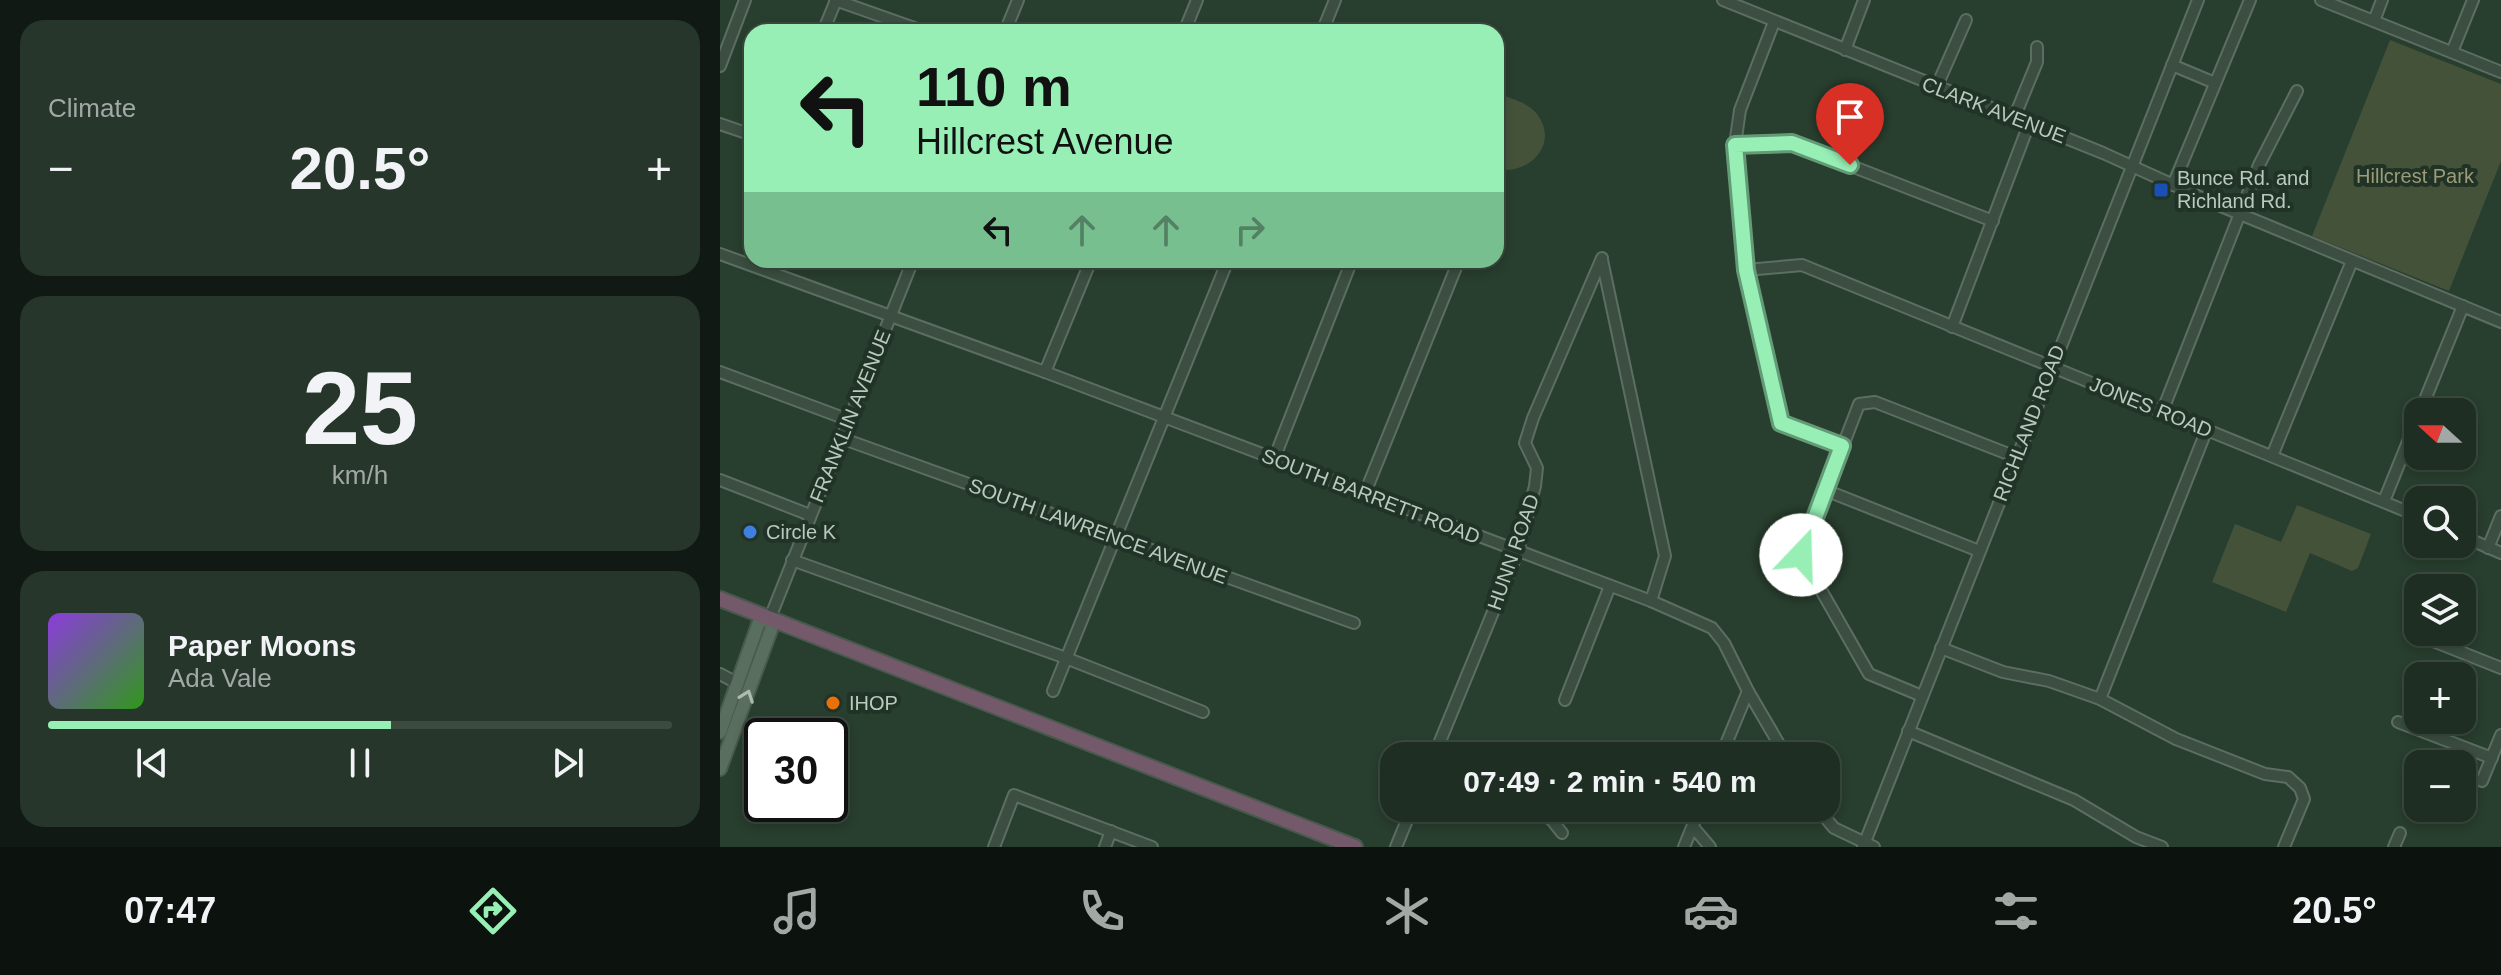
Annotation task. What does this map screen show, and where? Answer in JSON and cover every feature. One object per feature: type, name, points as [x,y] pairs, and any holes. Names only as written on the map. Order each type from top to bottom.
[{"type":"highway","points":[[720,599],[1355,847]]},
{"type":"main road","points":[[720,732],[759,622],[770,618],[772,627],[720,769]]},
{"type":"street","points":[[720,66],[745,0]]},
{"type":"street","points":[[826,24],[835,0],[898,24]]},
{"type":"street","points":[[1008,24],[1018,0]]},
{"type":"street","points":[[1187,24],[1197,0]]},
{"type":"street","points":[[1325,24],[1335,0]]},
{"type":"street","name":"CLARK AVENUE","points":[[1723,0],[2131,165],[2240,214],[2501,322]]},
{"type":"street","points":[[1845,50],[1864,0]]},
{"type":"street","name":"RICHLAND ROAD","points":[[1867,846],[1908,731],[2198,0]]},
{"type":"street","points":[[2173,185],[2250,0]]},
{"type":"street","points":[[2321,0],[2501,72]]},
{"type":"street","points":[[2374,21],[2382,0]]},
{"type":"street","points":[[2452,52],[2473,0]]},
{"type":"street","points":[[1936,88],[1966,20]]},
{"type":"street","points":[[1774,22],[1740,110],[1735,145],[1746,270],[1781,423],[1842,446]]},
{"type":"street","points":[[2014,118],[2037,62],[2037,47]]},
{"type":"street","points":[[2172,65],[2215,83]]},
{"type":"street","points":[[2162,412],[2264,152],[2297,91]]},
{"type":"street","points":[[720,124],[744,132]]},
{"type":"street","points":[[1952,327],[2029,124]]},
{"type":"street","points":[[1735,145],[1792,143],[1993,221]]},
{"type":"street","name":"SOUTH BARRETT ROAD","points":[[720,254],[744,263]]},
{"type":"street","name":"HUNN ROAD","points":[[1440,742],[1518,551],[1535,486],[1537,468],[1525,443],[1533,418],[1602,258],[1665,556],[1651,601]]},
{"type":"street","points":[[2272,456],[2352,261]]},
{"type":"street","name":"JONES ROAD","points":[[1746,270],[1802,265],[2404,510]]},
{"type":"street","name":"SOUTH BARRETT ROAD","points":[[758,268],[1045,372],[1651,601],[1712,628],[1724,643],[1778,742]]},
{"type":"street","name":"FRANKLIN AVENUE","points":[[770,618],[910,268]]},
{"type":"street","points":[[1045,372],[1088,268]]},
{"type":"street","points":[[1053,691],[1225,268]]},
{"type":"street","points":[[1274,459],[1349,268]]},
{"type":"street","points":[[1365,493],[1456,268]]},
{"type":"street","points":[[2426,398],[2463,306]]},
{"type":"street","points":[[720,372],[849,420]]},
{"type":"street","points":[[1922,696],[1869,674],[1801,555],[1842,446],[1859,404],[1875,402],[2016,457]]},
{"type":"street","points":[[2100,699],[2207,429]]},
{"type":"street","name":"SOUTH LAWRENCE AVENUE","points":[[841,438],[1354,623]]},
{"type":"street","points":[[2384,501],[2404,452]]},
{"type":"street","points":[[720,480],[810,515]]},
{"type":"street","points":[[1825,490],[1979,551]]},
{"type":"street","points":[[2488,548],[2501,516]]},
{"type":"street","points":[[2476,542],[2501,553]]},
{"type":"street","points":[[792,560],[1066,658],[1203,712]]},
{"type":"street","points":[[1565,700],[1610,586]]},
{"type":"street","points":[[2446,646],[2501,668]]},
{"type":"street","points":[[1941,648],[2003,672],[2049,681],[2100,699],[2176,739],[2265,774],[2288,777],[2300,788],[2304,799],[2284,847]]},
{"type":"street","points":[[720,674],[737,683]]},
{"type":"street","points":[[1727,742],[1748,691]]},
{"type":"street","points":[[2398,722],[2492,758]]},
{"type":"street","points":[[1908,731],[2074,800],[2136,837],[2162,847]]},
{"type":"street","points":[[2482,781],[2501,735]]},
{"type":"street","points":[[994,847],[1014,795],[1152,847]]},
{"type":"street","points":[[1396,847],[1406,822]]},
{"type":"street","points":[[1553,822],[1562,833]]},
{"type":"street","points":[[1684,847],[1695,822]]},
{"type":"street","points":[[1829,822],[1867,846]]},
{"type":"street","points":[[1693,827],[1710,847]]},
{"type":"street","points":[[1105,847],[1111,831]]},
{"type":"street","points":[[2394,847],[2400,833]]},
{"type":"green space","name":"Hillcrest Park","points":[[2390,40],[2501,84],[2501,161],[2449,291],[2312,236]]},
{"type":"green space","points":[[1504,96],[1529,106],[1543,125],[1545,136],[1538,155],[1530,163],[1504,170]]},
{"type":"green space","points":[[2297,505],[2371,534],[2358,568],[2352,571],[2310,553],[2286,612],[2212,582],[2235,524],[2281,542]]},
{"type":"place","name":"Bunce Rd. and Richland Rd.","points":[[2161,190]]},
{"type":"place","name":"Circle K","points":[[750,532]]},
{"type":"place","name":"IHOP","points":[[833,703]]},
{"type":"route","points":[[1801,555],[1842,446],[1781,423],[1746,270],[1735,145],[1792,143],[1850,165]]}]
